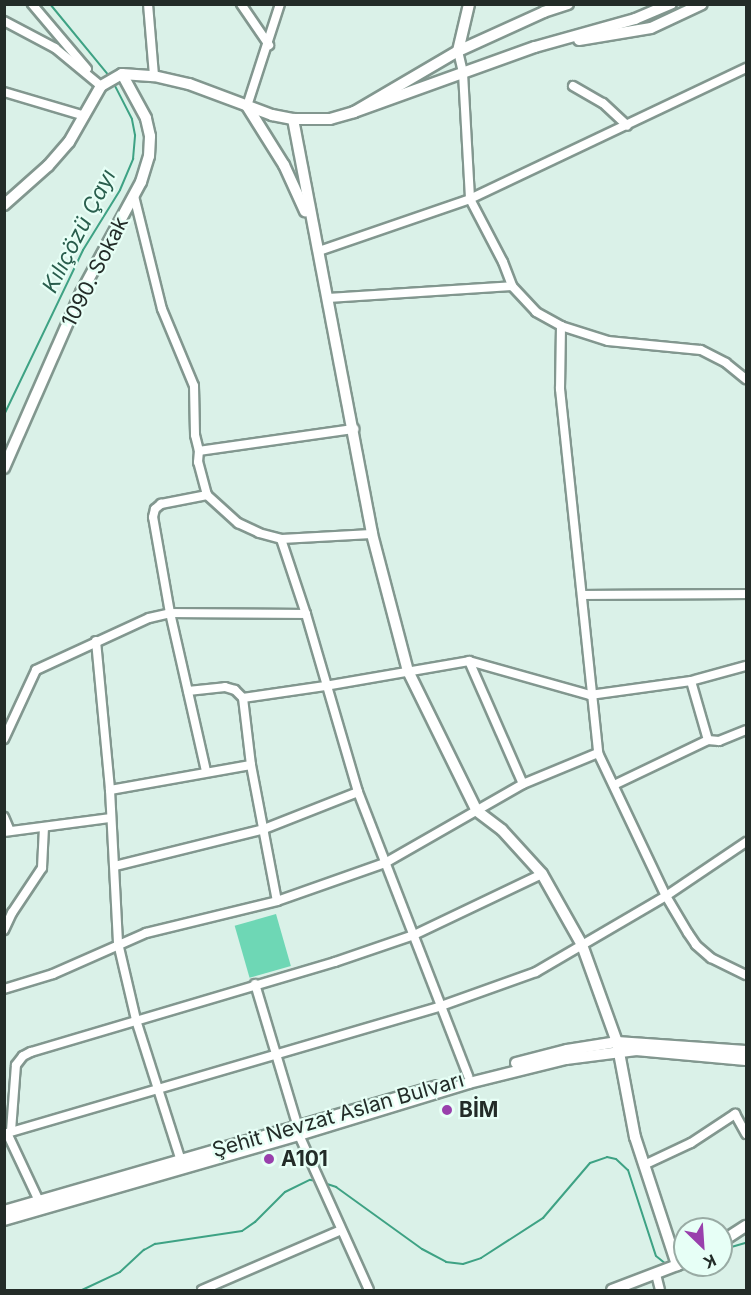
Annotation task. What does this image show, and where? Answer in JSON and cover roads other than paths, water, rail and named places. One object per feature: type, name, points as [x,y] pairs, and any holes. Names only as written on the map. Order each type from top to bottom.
[{"type":"street","points":[[32,4],[101,86]]},
{"type":"street","points":[[148,4],[154,76]]},
{"type":"street","points":[[241,4],[269,45]]},
{"type":"street","points":[[247,106],[269,45],[280,4]]},
{"type":"street","points":[[469,4],[458,51],[463,74],[470,199],[503,262],[512,286],[536,312],[561,326],[608,341],[702,350],[742,371],[747,379]]},
{"type":"street","points":[[354,112],[458,51],[543,8],[568,4]]},
{"type":"street","points":[[4,205],[48,166],[69,142],[101,86],[122,74],[154,76],[217,93],[247,106],[292,119],[330,119],[549,44],[635,19],[671,4]]},
{"type":"street","points":[[549,44],[614,36],[651,28],[702,4]]},
{"type":"street","points":[[4,21],[55,48],[101,86]]},
{"type":"street","points":[[319,250],[470,199],[747,68]]},
{"type":"street","name":"1090. Sokak","points":[[4,468],[24,429],[81,293],[134,196],[149,156],[150,136],[146,117],[122,74]]},
{"type":"street","points":[[573,86],[603,103],[627,125]]},
{"type":"street","points":[[4,92],[85,116]]},
{"type":"street","points":[[247,106],[284,165],[313,227]]},
{"type":"street","points":[[292,119],[354,429],[372,534],[408,671],[477,812],[502,830],[542,874],[582,945],[618,1046],[644,1165],[673,1242]]},
{"type":"street","points":[[134,196],[162,309],[194,386],[198,462],[207,495],[238,523],[259,533],[281,539],[372,534]]},
{"type":"street","points":[[328,298],[512,286]]},
{"type":"street","points":[[561,326],[560,389],[590,695],[598,753],[666,896],[696,945],[723,966],[747,975]]},
{"type":"street","points":[[199,451],[354,429]]},
{"type":"street","points":[[206,771],[170,614],[153,517],[155,509],[161,504],[207,495]]},
{"type":"street","points":[[281,539],[306,614],[358,792],[468,1076]]},
{"type":"street","points":[[582,595],[747,594]]},
{"type":"street","points":[[4,739],[36,670],[148,618],[170,614],[306,614]]},
{"type":"street","points":[[96,641],[110,790],[118,944],[136,1020],[181,1161]]},
{"type":"street","points":[[469,661],[523,784]]},
{"type":"street","points":[[243,698],[469,661],[590,695],[691,681],[747,666]]},
{"type":"street","points":[[691,681],[708,740]]},
{"type":"street","points":[[188,692],[225,687],[235,690],[243,698],[251,765],[277,902]]},
{"type":"street","points":[[614,785],[708,740],[719,741],[747,730]]},
{"type":"street","points":[[4,989],[53,974],[146,933],[277,902],[385,863],[523,784],[598,753]]},
{"type":"street","points":[[110,790],[206,771],[251,765]]},
{"type":"street","points":[[115,866],[264,829],[358,792]]},
{"type":"street","points":[[4,817],[7,831],[111,818]]},
{"type":"street","points":[[4,930],[12,913],[42,868],[44,827]]},
{"type":"street","points":[[7,1133],[441,1006],[536,972],[666,896],[747,842]]},
{"type":"street","points":[[39,1201],[7,1133],[16,1065],[23,1056],[255,984],[335,962],[414,935],[542,874]]},
{"type":"street","points":[[255,984],[299,1131],[369,1290]]},
{"type":"street","name":"Şehit Nevzat Aslan Bulvarı","points":[[4,1220],[299,1131],[468,1076],[567,1050],[618,1046],[747,1051]]},
{"type":"street","name":"Şehit Nevzat Aslan Bulvarı","points":[[4,1211],[181,1161],[618,1046],[747,1060]]},
{"type":"street","points":[[644,1165],[691,1143],[735,1114],[747,1134]]},
{"type":"street","points":[[733,1235],[747,1226]]},
{"type":"street","points":[[202,1290],[221,1287],[341,1230]]},
{"type":"street","points":[[612,1290],[673,1267]]},
{"type":"street","points":[[656,1274],[660,1290]]},
{"type":"waterway","name":"Kılıçözü Çayı","points":[[50,4],[110,77]]},
{"type":"waterway","name":"Kılıçözü Çayı","points":[[4,415],[83,250],[120,190],[133,159],[135,135],[132,119],[113,82]]},
{"type":"waterway","points":[[324,1183],[336,1187],[422,1249],[446,1262],[463,1264],[481,1258],[543,1218],[590,1163],[607,1157],[616,1159],[628,1170],[656,1256],[667,1265]]},
{"type":"waterway","points":[[82,1290],[120,1272],[144,1250],[155,1244],[242,1231],[255,1222],[285,1192],[310,1180],[319,1181]]},
{"type":"waterway","points":[[733,1247],[746,1243]]},
{"type":"place","name":"BİM","points":[[447,1110]]},
{"type":"place","name":"A101","points":[[269,1159]]}]
